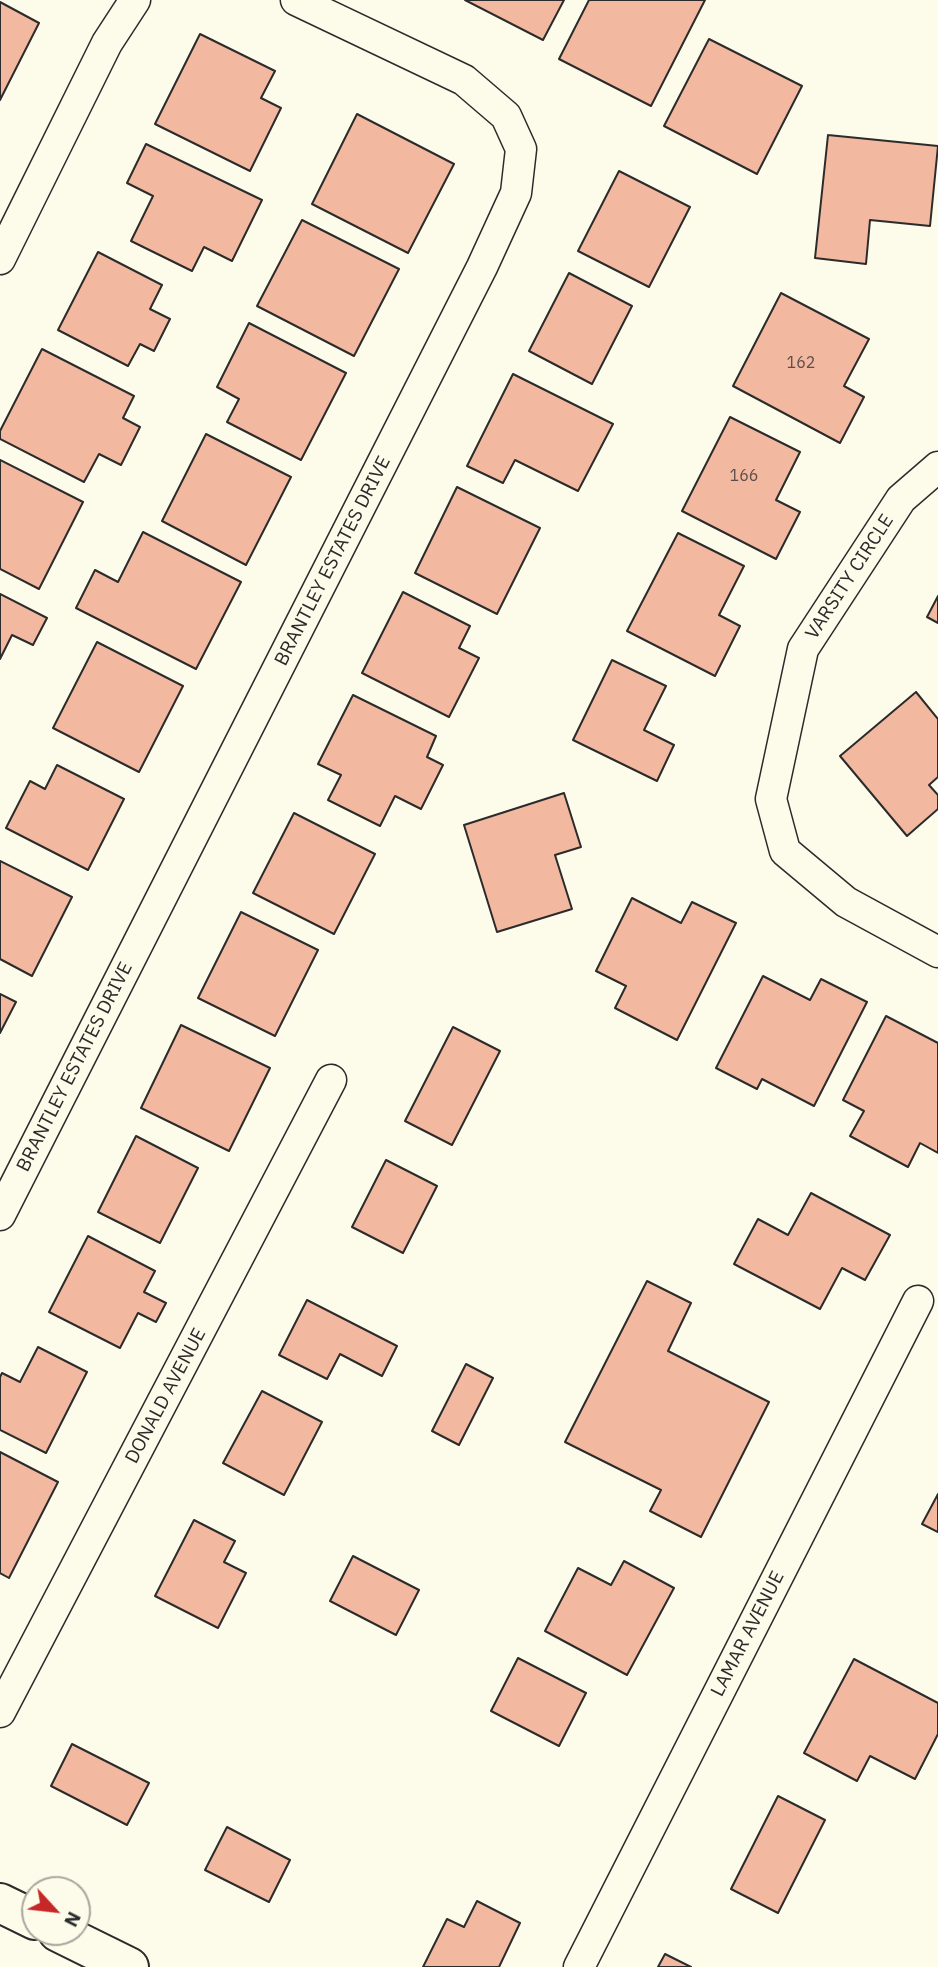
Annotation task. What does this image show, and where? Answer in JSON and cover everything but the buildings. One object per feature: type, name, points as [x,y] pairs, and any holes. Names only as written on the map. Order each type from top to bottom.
[{"type":"street","points":[[0,259],[107,43],[135,0]]},
{"type":"street","name":"BRANTLEY ESTATES DRIVE","points":[[0,1214],[482,267],[516,193],[521,149],[506,116],[464,80],[296,0]]},
{"type":"street","name":"VARSITY CIRCLE","points":[[938,467],[901,499],[803,649],[771,799],[785,851],[846,902],[938,952]]},
{"type":"street","name":"DONALD AVENUE","points":[[0,1712],[331,1080]]},
{"type":"street","name":"LAMAR AVENUE","points":[[579,1967],[918,1301]]},
{"type":"street","points":[[0,1903],[21,1913]]},
{"type":"street","points":[[86,1946],[129,1967]]}]
